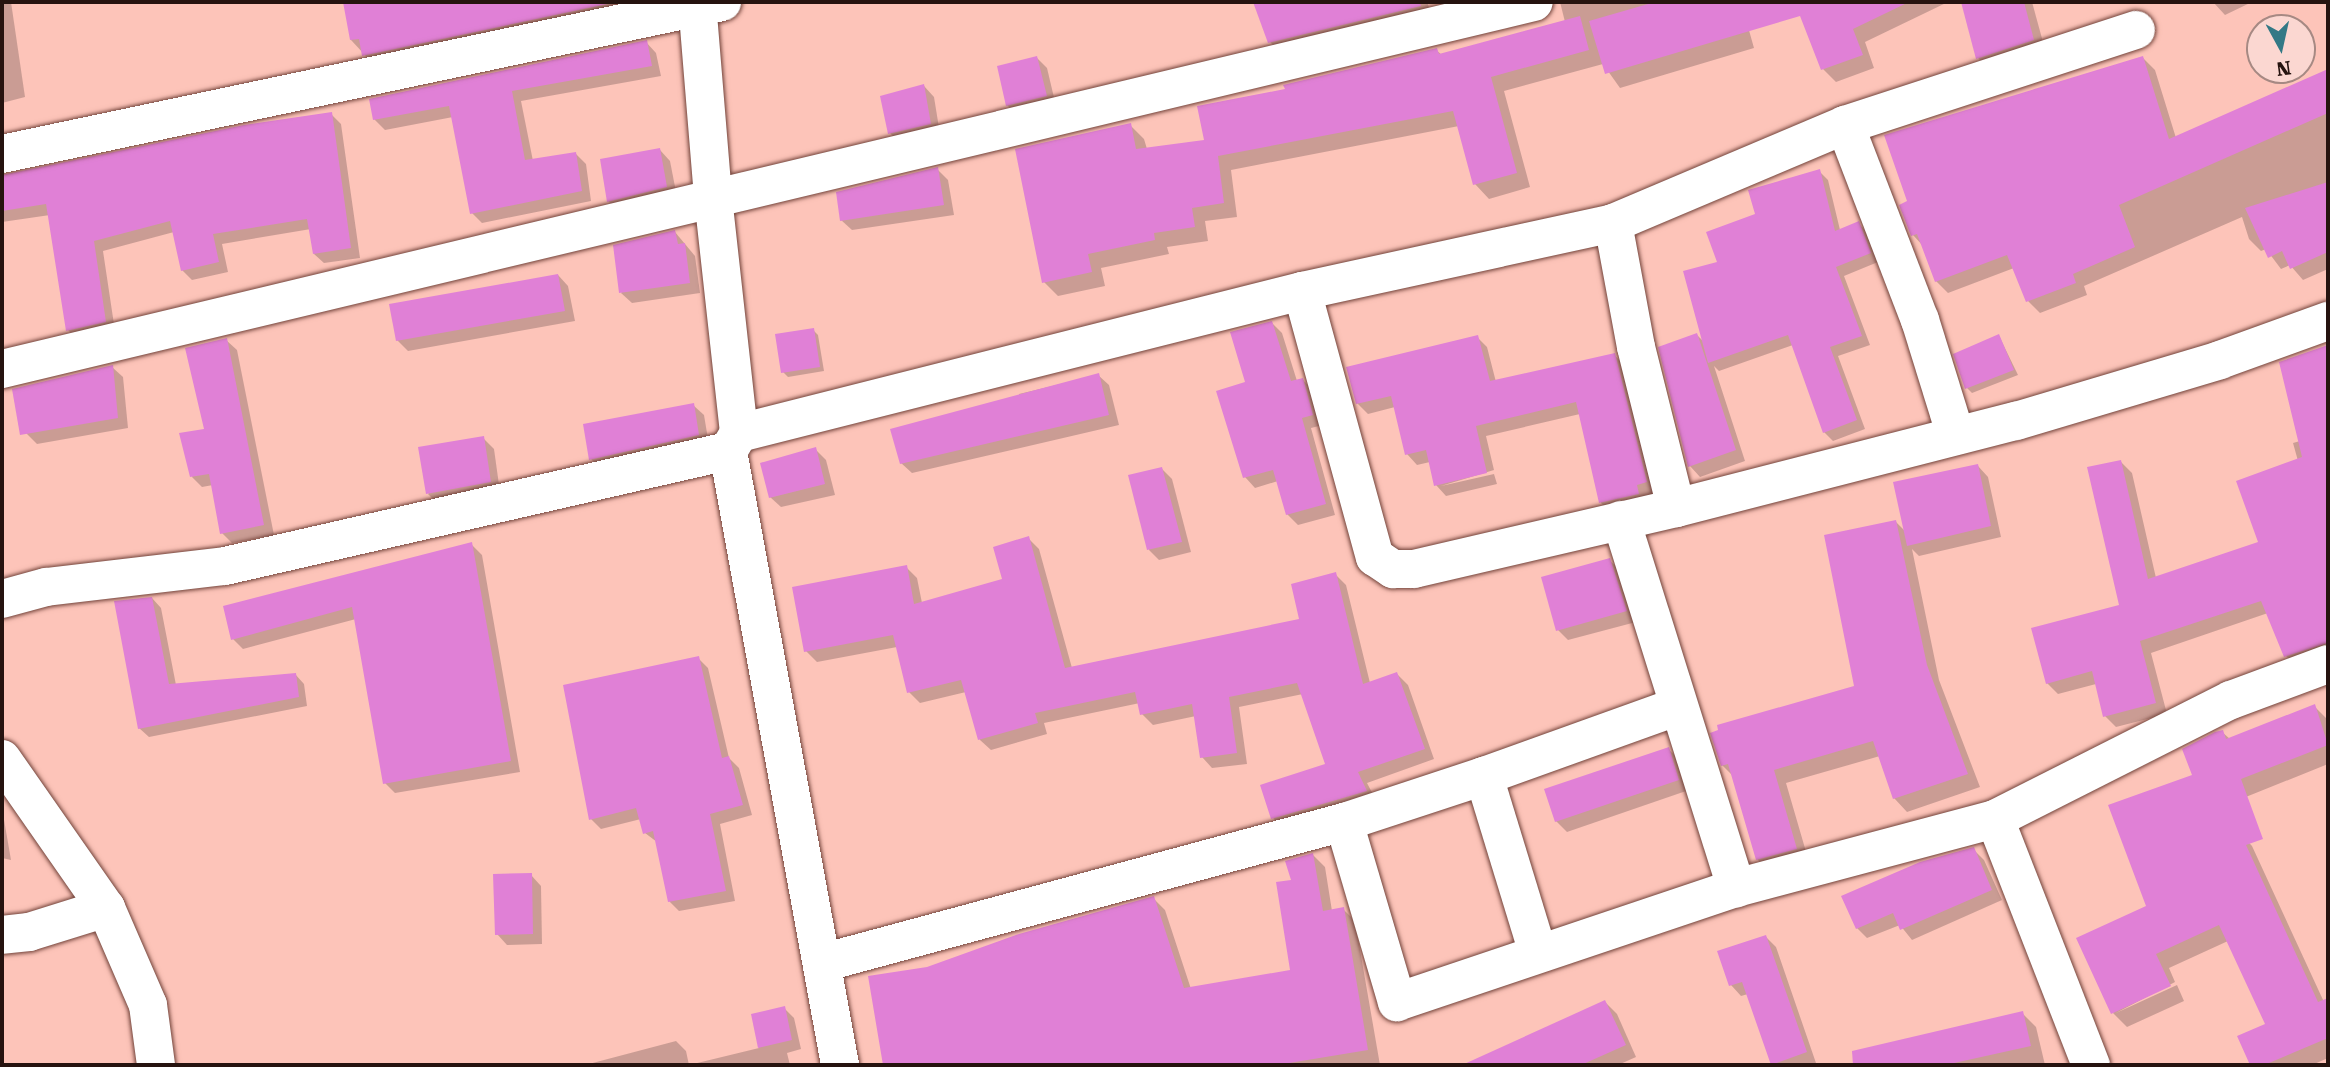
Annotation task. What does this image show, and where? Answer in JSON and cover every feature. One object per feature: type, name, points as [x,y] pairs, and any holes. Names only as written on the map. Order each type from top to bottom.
[{"type":"street","points":[[2,369],[713,197],[1465,9],[1534,2]]},
{"type":"street","points":[[2,154],[706,4],[713,197],[734,442],[839,1065]]},
{"type":"street","points":[[2,599],[46,587],[225,566],[734,442],[1302,291],[1613,223],[1845,125],[2136,30]]},
{"type":"street","points":[[1845,125],[1920,320],[1956,436]]},
{"type":"street","points":[[1613,223],[1636,347],[1676,508]]},
{"type":"street","points":[[1302,291],[1375,557],[1394,569],[1414,569],[1676,508],[1956,436],[2220,360],[2328,321]]},
{"type":"street","points":[[1621,520],[1736,888]]},
{"type":"street","points":[[1344,822],[1397,1002],[1736,888],[1995,819],[2231,700],[2328,664]]},
{"type":"street","points":[[822,963],[1344,822],[1484,776],[1678,706]]},
{"type":"street","points":[[2,759],[106,908],[148,1005],[156,1065]]},
{"type":"street","points":[[1484,776],[1538,953]]},
{"type":"street","points":[[1995,819],[2091,1065]]},
{"type":"street","points":[[2,935],[29,932],[106,908]]},
{"type":"building","points":[[343,2],[617,2],[362,56],[359,39],[350,40]]},
{"type":"building","points":[[1253,2],[1420,2],[1421,6],[1268,43]]},
{"type":"building","points":[[1655,2],[1909,2],[1853,29],[1863,55],[1821,70],[1800,16],[1605,74],[1589,21]]},
{"type":"building","points":[[1961,2],[2024,2],[2034,40],[1976,59]]},
{"type":"building","points":[[1580,16],[1589,50],[1491,77],[1517,173],[1473,185],[1453,111],[1218,156],[1224,203],[1192,208],[1195,227],[1154,233],[1155,240],[1088,254],[1092,272],[1042,283],[1015,149],[1131,123],[1136,149],[1204,140],[1197,106],[1285,89],[1283,85],[1437,48],[1439,54]]},
{"type":"building","points":[[647,40],[652,66],[512,91],[525,160],[576,152],[582,191],[470,214],[449,106],[373,120],[369,99]]},
{"type":"building","points":[[1037,56],[1047,96],[1006,106],[997,66]]},
{"type":"building","points":[[2143,56],[2169,139],[2294,84],[2316,84],[2316,74],[2328,69],[2328,113],[2119,205],[2135,247],[2073,274],[2076,283],[2026,302],[2007,255],[1935,282],[1917,234],[1911,236],[1899,205],[1907,201],[1884,135]]},
{"type":"building","points":[[924,84],[931,124],[888,134],[880,96]]},
{"type":"building","points":[[332,112],[351,248],[313,254],[307,219],[213,234],[219,262],[181,271],[170,221],[94,241],[106,322],[66,331],[46,204],[2,211],[2,175],[244,125]]},
{"type":"building","points":[[660,148],[667,187],[607,202],[600,159]]},
{"type":"building","points":[[938,167],[944,205],[840,221],[836,192]]},
{"type":"building","points":[[1820,169],[1835,231],[1859,221],[1871,253],[1836,267],[1862,336],[1830,347],[1857,420],[1823,433],[1788,335],[1708,363],[1683,271],[1717,262],[1706,232],[1755,214],[1748,190]]},
{"type":"building","points":[[2328,182],[2328,252],[2290,269],[2282,251],[2268,258],[2245,208]]},
{"type":"building","points":[[675,230],[678,244],[685,243],[690,283],[619,293],[613,245]]},
{"type":"building","points":[[558,274],[565,311],[396,341],[389,304]]},
{"type":"building","points":[[1272,321],[1291,381],[1303,378],[1313,415],[1302,418],[1326,504],[1286,515],[1273,470],[1243,478],[1216,391],[1245,382],[1230,332]]},
{"type":"building","points":[[814,328],[820,367],[781,373],[775,334]]},
{"type":"building","points":[[1697,333],[1736,450],[1688,467],[1658,347]]},
{"type":"building","points":[[1999,334],[2014,370],[1965,389],[1953,354]]},
{"type":"building","points":[[1478,335],[1490,381],[1615,353],[1647,482],[1637,485],[1639,494],[1599,503],[1576,402],[1476,426],[1487,473],[1434,486],[1426,450],[1405,455],[1391,396],[1356,404],[1346,367]]},
{"type":"building","points":[[227,338],[264,525],[220,534],[209,474],[190,477],[179,433],[204,429],[185,348]]},
{"type":"building","points":[[2328,345],[2328,643],[2284,657],[2261,601],[2140,641],[2156,703],[2103,717],[2092,671],[2046,684],[2031,628],[2119,605],[2087,467],[2121,460],[2148,579],[2258,542],[2236,481],[2302,457],[2279,362]]},
{"type":"building","points":[[113,365],[118,418],[20,435],[12,389]]},
{"type":"building","points":[[1099,373],[1109,415],[900,464],[890,429]]},
{"type":"building","points":[[694,403],[699,435],[589,460],[583,424]]},
{"type":"building","points":[[484,436],[491,482],[426,494],[418,447]]},
{"type":"building","points":[[816,447],[825,484],[769,498],[760,463]]},
{"type":"building","points":[[1978,464],[1991,526],[1907,546],[1893,482]]},
{"type":"building","points":[[1162,467],[1182,542],[1147,550],[1128,475]]},
{"type":"building","points":[[1896,520],[1927,665],[1968,774],[1893,799],[1873,741],[1774,770],[1797,849],[1756,860],[1728,764],[1721,766],[1710,733],[1718,730],[1717,725],[1854,686],[1824,535]]},
{"type":"building","points":[[1029,536],[1065,668],[1299,619],[1291,584],[1336,572],[1363,684],[1397,672],[1425,749],[1358,772],[1367,791],[1271,819],[1260,785],[1325,764],[1297,683],[1229,697],[1237,753],[1200,758],[1192,704],[1140,715],[1135,692],[1035,713],[1038,723],[978,740],[961,680],[907,693],[893,635],[804,652],[792,587],[907,565],[914,604],[1002,579],[993,547]]},
{"type":"building","points":[[472,542],[511,761],[383,784],[352,607],[231,640],[223,606]]},
{"type":"building","points":[[1610,558],[1627,611],[1556,631],[1541,577]]},
{"type":"building","points":[[152,597],[169,684],[296,673],[299,697],[138,729],[114,601]]},
{"type":"building","points":[[699,656],[722,758],[729,756],[743,805],[710,814],[726,891],[668,902],[653,831],[643,834],[636,808],[589,820],[563,685]]},
{"type":"building","points":[[2315,704],[2328,745],[2241,779],[2263,839],[2246,845],[2318,1002],[2328,998],[2328,1038],[2264,1065],[2250,1065],[2237,1036],[2265,1024],[2219,925],[2156,954],[2171,986],[2111,1014],[2076,938],[2146,906],[2108,805],[2192,775],[2182,749],[2215,732],[2223,730],[2226,739]]},
{"type":"building","points":[[1669,747],[1679,780],[1555,822],[1544,789]]},
{"type":"building","points":[[1974,847],[1992,890],[1900,930],[1893,913],[1856,929],[1841,896],[1920,862]]},
{"type":"building","points":[[1313,853],[1323,911],[1344,907],[1368,1050],[1277,1065],[883,1065],[868,976],[927,967],[1019,934],[1154,896],[1184,988],[1290,970],[1276,882],[1291,880],[1285,861]]},
{"type":"building","points":[[532,873],[533,934],[495,935],[493,874]]},
{"type":"building","points":[[1766,935],[1807,1052],[1771,1065],[1742,982],[1729,986],[1717,951]]},
{"type":"building","points":[[1605,1000],[1626,1045],[1581,1065],[1462,1065]]},
{"type":"building","points":[[785,1006],[792,1040],[758,1048],[751,1014]]},
{"type":"building","points":[[2023,1011],[2031,1046],[1945,1065],[1853,1065],[1852,1051]]}]
